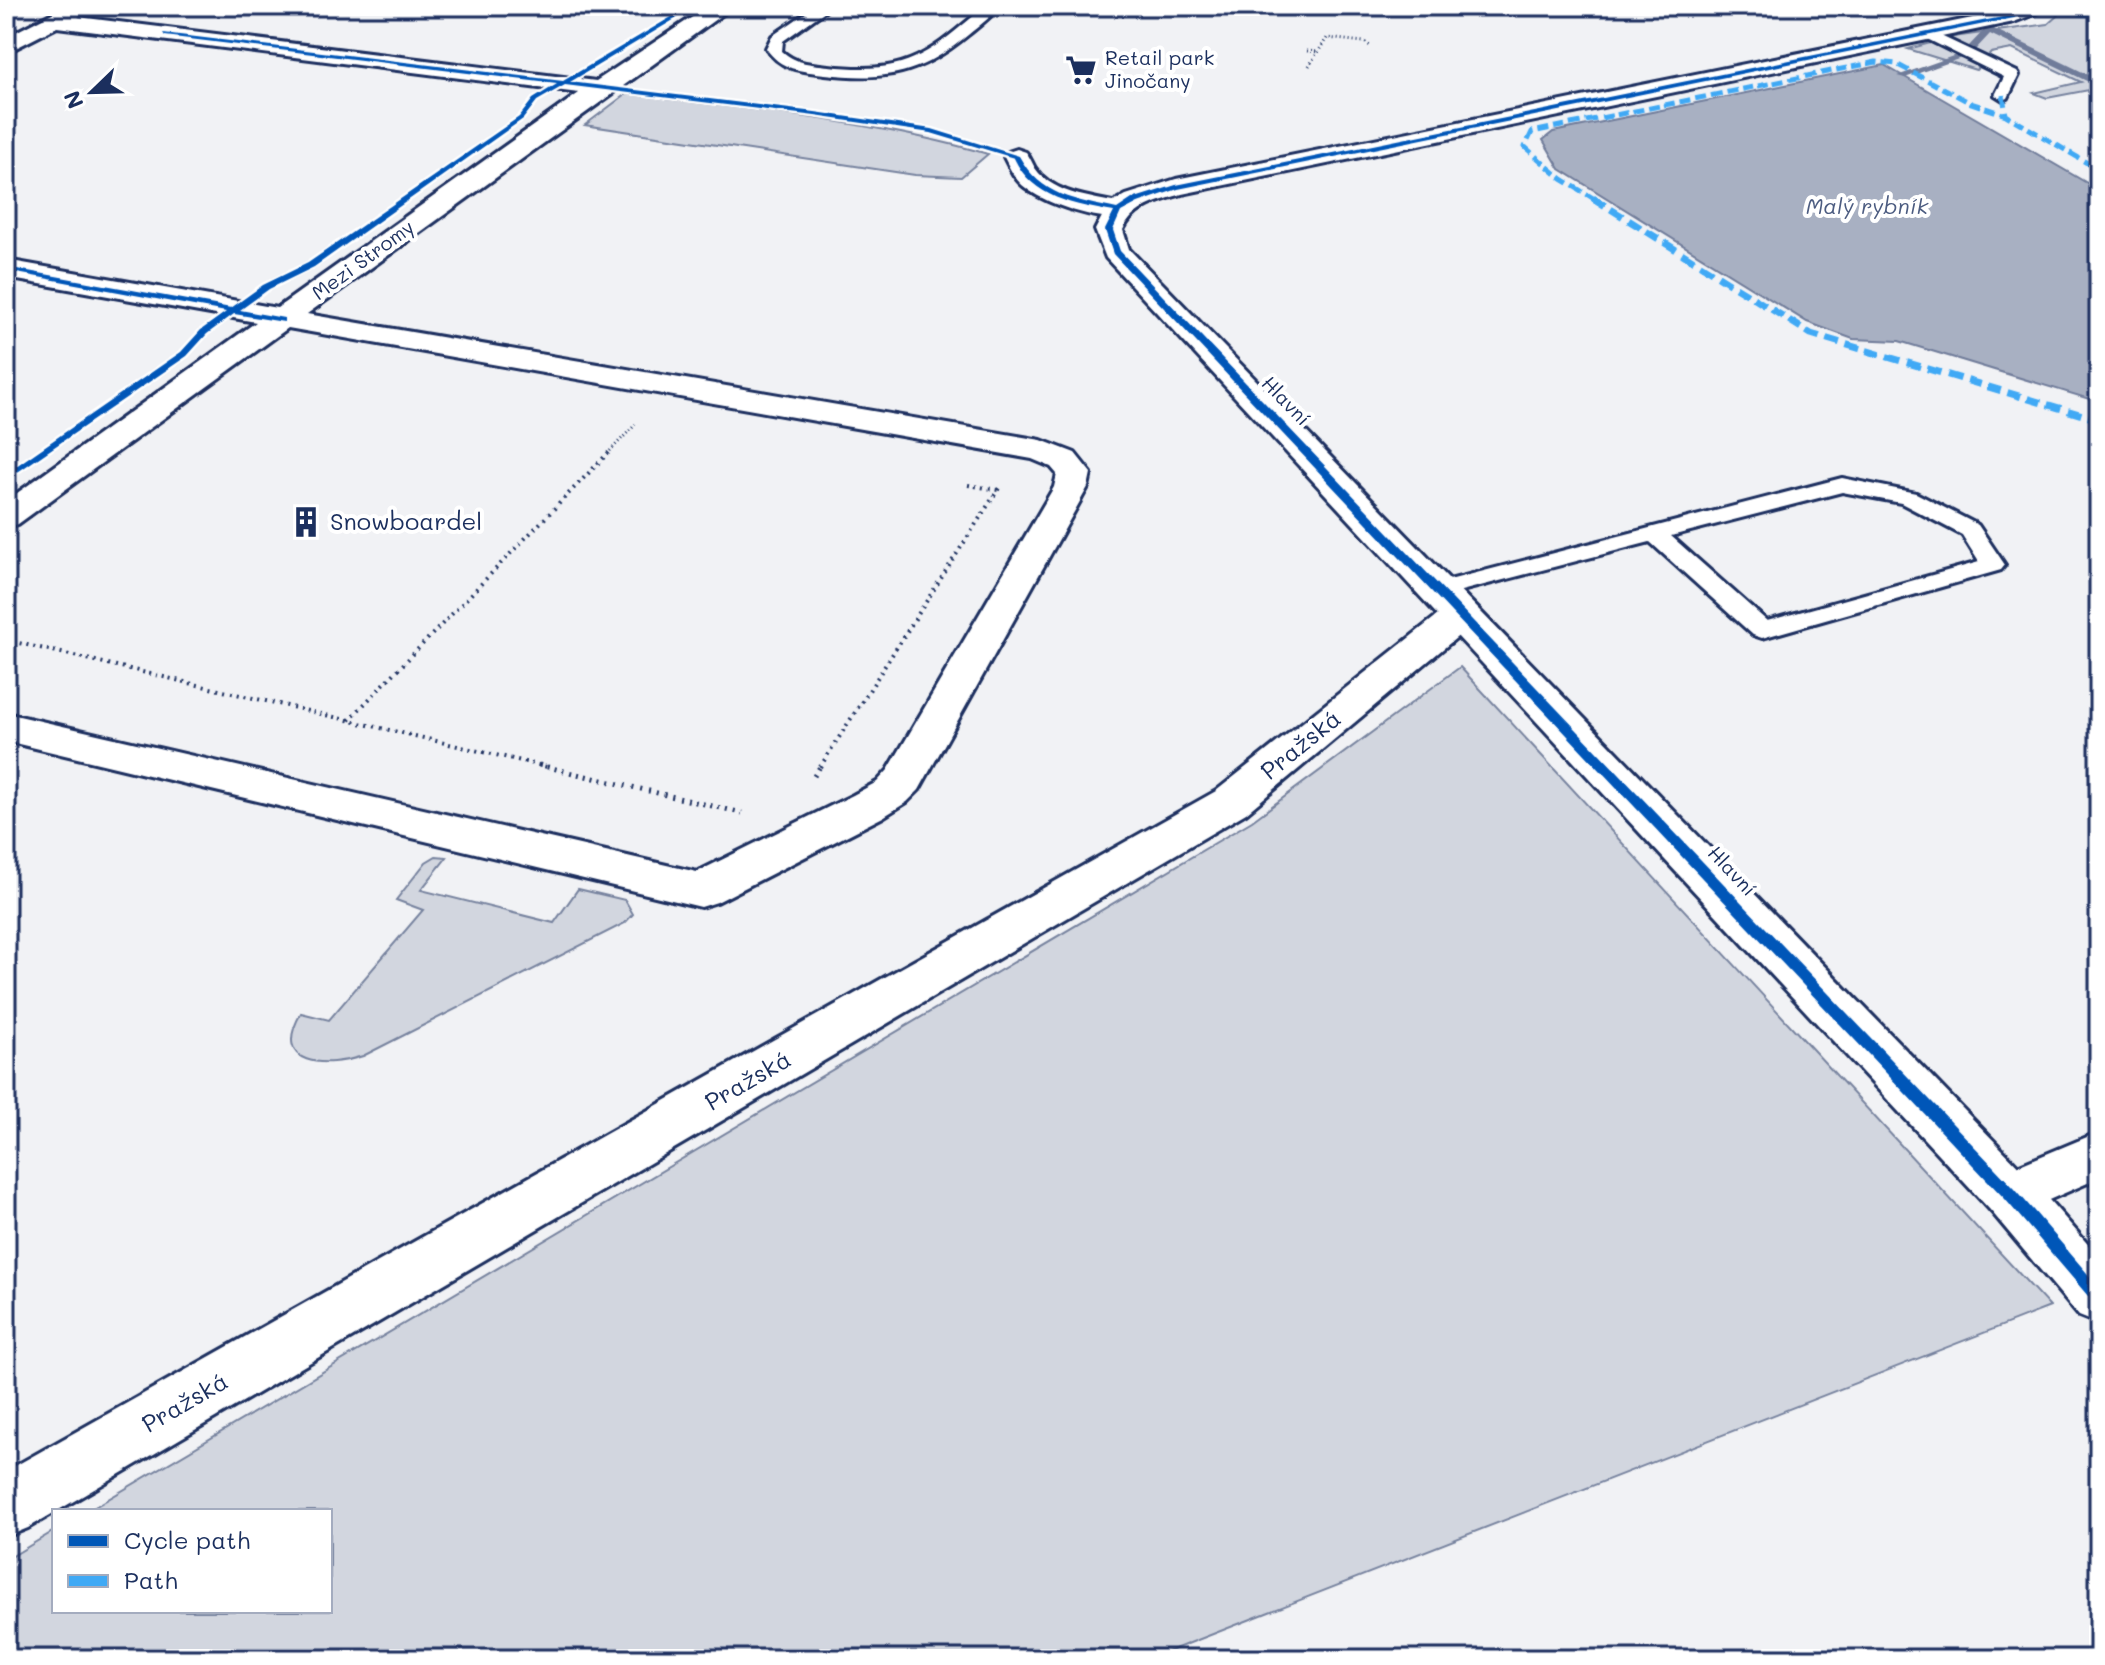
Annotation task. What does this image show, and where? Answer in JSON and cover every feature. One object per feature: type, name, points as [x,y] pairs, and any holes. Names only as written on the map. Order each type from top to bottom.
[{"type":"street","points":[[6,46],[83,6]]},
{"type":"street","name":"Mezi Stromy","points":[[6,517],[600,89],[723,6]]},
{"type":"street","points":[[1017,157],[1021,169],[1035,183],[1064,198],[1118,211],[1135,201],[1176,187],[2014,16],[2034,6]]},
{"type":"street","points":[[54,20],[600,89]]},
{"type":"street","name":"Hlavní","points":[[1118,211],[1109,230],[1116,252],[2010,1194],[2099,1298]]},
{"type":"street","points":[[6,269],[281,320],[1026,448],[1054,454],[1074,473],[1071,487],[904,780],[892,792],[868,806],[701,890],[6,727]]},
{"type":"street","name":"Pražská","points":[[6,1506],[1231,802],[1450,602]]},
{"type":"street","points":[[2010,1194],[2099,1154]]},
{"type":"lane","points":[[825,6],[777,39],[773,48],[777,57],[794,65],[857,75],[904,70],[923,63],[990,8]]},
{"type":"lane","points":[[955,6],[990,8]]},
{"type":"lane","points":[[1928,34],[2012,75],[2003,95]]},
{"type":"lane","points":[[1450,602],[1655,534],[1842,485],[1908,498],[1970,530],[1993,565],[1762,630],[1655,534]]},
{"type":"path","points":[[1309,66],[1327,38],[1364,42],[1372,47]]},
{"type":"path","points":[[1307,51],[1318,52]]},
{"type":"path","points":[[348,721],[636,424]]},
{"type":"path","points":[[809,783],[1026,448]]},
{"type":"path","points":[[6,640],[743,813]]},
{"type":"shaded area","points":[[2068,6],[2099,6],[2099,92],[2094,89],[2047,98],[2034,93],[2081,82],[2012,49],[1991,53],[1976,70],[1908,49],[1953,37],[2048,24]]},
{"type":"shaded area","points":[[626,94],[854,124],[988,154],[961,177],[915,175],[585,125]]},
{"type":"shaded area","points":[[1460,667],[2050,1307],[1149,1659],[6,1659],[6,1560],[52,1532],[52,1613],[332,1613],[332,1509],[91,1509],[1252,821]]},
{"type":"shaded area","points":[[436,856],[447,857],[421,890],[554,923],[578,889],[625,900],[633,914],[625,923],[363,1056],[319,1062],[297,1054],[292,1044],[293,1031],[301,1013],[329,1020],[423,910],[396,900],[426,862]]},
{"type":"water","name":"Malý rybník","points":[[1884,65],[2099,190],[2099,402],[1899,341],[1853,339],[1807,322],[1560,169],[1543,140],[1553,132]]},
{"type":"waterway","points":[[1960,6],[1967,15]]},
{"type":"waterway","points":[[1972,48],[1989,30],[2099,84]]},
{"type":"waterway","points":[[1902,76],[1959,57]]},
{"type":"marked path","points":[[2030,10],[2099,15]]},
{"type":"marked path","points":[[2099,170],[2006,115],[1971,103],[1896,64],[1876,62],[1532,132],[1525,147],[1562,179],[1811,334],[2099,420]]},
{"type":"marked path","points":[[2003,95],[2006,115]]},
{"type":"cycle path","points":[[6,477],[184,354],[204,332],[266,287],[311,265],[521,118],[535,100],[694,6]]},
{"type":"cycle path","points":[[2034,6],[2014,16],[1176,187],[1135,201],[1118,211],[1109,230],[1116,252],[2010,1194],[2099,1298]]},
{"type":"cycle path","points":[[165,34],[932,131],[1017,157],[1032,181],[1058,196],[1118,211]]},
{"type":"cycle path","points":[[6,269],[281,320]]},
{"type":"place","name":"Retail park Jinočany","points":[[1081,70]]},
{"type":"place","name":"Snowboardel","points":[[306,522]]}]
